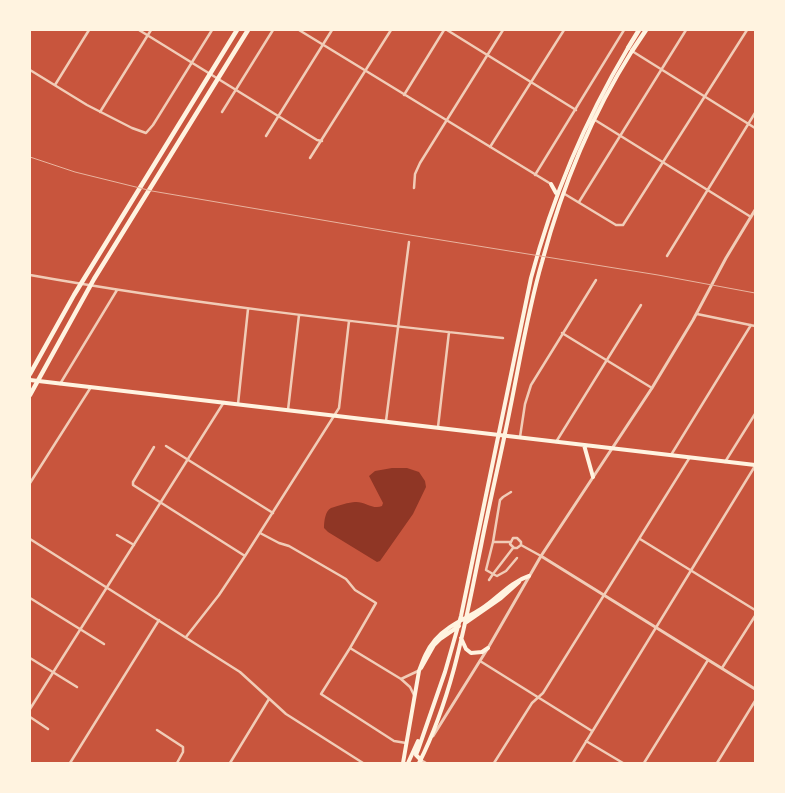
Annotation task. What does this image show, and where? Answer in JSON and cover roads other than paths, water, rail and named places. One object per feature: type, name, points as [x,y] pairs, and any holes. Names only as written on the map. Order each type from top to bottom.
[{"type":"highway","points":[[30,374],[74,294],[237,30]]},
{"type":"highway","points":[[30,395],[84,296],[248,30]]},
{"type":"highway","points":[[630,49],[639,30]]},
{"type":"highway","points":[[630,49],[646,30]]},
{"type":"main road","points":[[420,761],[447,690],[464,626],[539,273],[550,233],[594,120],[630,49]]},
{"type":"main road","points":[[420,761],[416,755],[445,672],[461,616],[531,278],[540,243],[557,194],[590,115],[630,49]]},
{"type":"main road","points":[[551,184],[557,194]]},
{"type":"main road","points":[[30,380],[755,466]]},
{"type":"main road","points":[[584,445],[593,478]]},
{"type":"main road","points":[[403,763],[419,671],[428,650],[442,633],[482,608],[522,578],[529,576]]},
{"type":"main road","points":[[461,637],[466,649],[471,653],[482,652],[488,648]]},
{"type":"main road","points":[[408,763],[426,724]]},
{"type":"street","points":[[55,85],[89,30]]},
{"type":"street","points":[[139,30],[317,140],[322,141]]},
{"type":"street","points":[[100,112],[151,30]]},
{"type":"street","points":[[30,70],[100,112],[127,126],[146,133],[212,30]]},
{"type":"street","points":[[222,112],[273,30]]},
{"type":"street","points":[[299,30],[551,184]]},
{"type":"street","points":[[266,136],[332,30]]},
{"type":"street","points":[[310,158],[391,30]]},
{"type":"street","points":[[404,95],[445,30],[576,110]]},
{"type":"street","points":[[414,188],[415,174],[420,163],[503,30]]},
{"type":"street","points":[[490,148],[564,30]]},
{"type":"street","points":[[535,175],[624,30]]},
{"type":"street","points":[[579,202],[686,30]]},
{"type":"street","points":[[564,193],[616,225],[623,226],[747,30]]},
{"type":"street","points":[[630,49],[755,128]]},
{"type":"street","points":[[666,256],[755,113]]},
{"type":"street","points":[[594,120],[751,216]]},
{"type":"street","points":[[427,744],[488,648],[541,556],[652,388],[697,314],[755,210]]},
{"type":"street","points":[[386,421],[409,242]]},
{"type":"street","points":[[30,275],[248,309],[398,328],[503,338]]},
{"type":"street","points":[[520,437],[525,404],[531,385],[596,280]]},
{"type":"street","points":[[60,384],[117,290]]},
{"type":"street","points":[[556,442],[641,305]]},
{"type":"street","points":[[238,404],[248,309]]},
{"type":"street","points":[[697,314],[755,326]]},
{"type":"street","points":[[288,410],[299,315]]},
{"type":"street","points":[[186,637],[210,608],[245,556],[339,408],[349,321]]},
{"type":"street","points":[[671,455],[751,325]]},
{"type":"street","points":[[438,428],[449,332]]},
{"type":"street","points":[[562,333],[652,388]]},
{"type":"street","points":[[30,483],[90,387]]},
{"type":"street","points":[[30,709],[224,402]]},
{"type":"street","points":[[725,462],[755,414]]},
{"type":"street","points":[[166,446],[273,514]]},
{"type":"street","points":[[154,447],[133,485],[245,556]]},
{"type":"street","points":[[494,763],[532,702],[543,693],[690,458]]},
{"type":"street","points":[[572,763],[755,466]]},
{"type":"street","points":[[511,492],[500,500],[486,570],[497,576],[506,571],[517,558]]},
{"type":"street","points":[[260,533],[279,544],[289,546],[346,579],[356,590],[376,603],[321,694],[394,741],[407,743]]},
{"type":"street","points":[[117,535],[134,545]]},
{"type":"street","points":[[493,542],[510,542],[513,538],[516,538],[519,539],[521,546]]},
{"type":"street","points":[[640,538],[755,610]]},
{"type":"street","points":[[30,539],[240,672],[286,714],[363,763]]},
{"type":"street","points":[[510,542],[513,548]]},
{"type":"street","points":[[489,580],[513,548],[521,546],[541,556],[755,689]]},
{"type":"street","points":[[30,598],[104,644]]},
{"type":"street","points":[[722,668],[755,616]]},
{"type":"street","points":[[70,763],[159,620]]},
{"type":"street","points":[[350,648],[401,679],[415,696]]},
{"type":"street","points":[[30,658],[77,687]]},
{"type":"street","points":[[644,763],[708,660]]},
{"type":"street","points":[[480,661],[592,731]]},
{"type":"street","points":[[401,679],[419,671]]},
{"type":"street","points":[[230,763],[269,699]]},
{"type":"street","points":[[717,763],[755,701]]},
{"type":"street","points":[[30,717],[48,729]]},
{"type":"street","points":[[157,730],[183,748],[184,752],[177,763]]},
{"type":"street","points":[[586,741],[623,763]]},
{"type":"street","points":[[420,761],[426,763]]},
{"type":"railway","points":[[30,157],[75,172],[152,191],[658,275],[755,293]]}]
